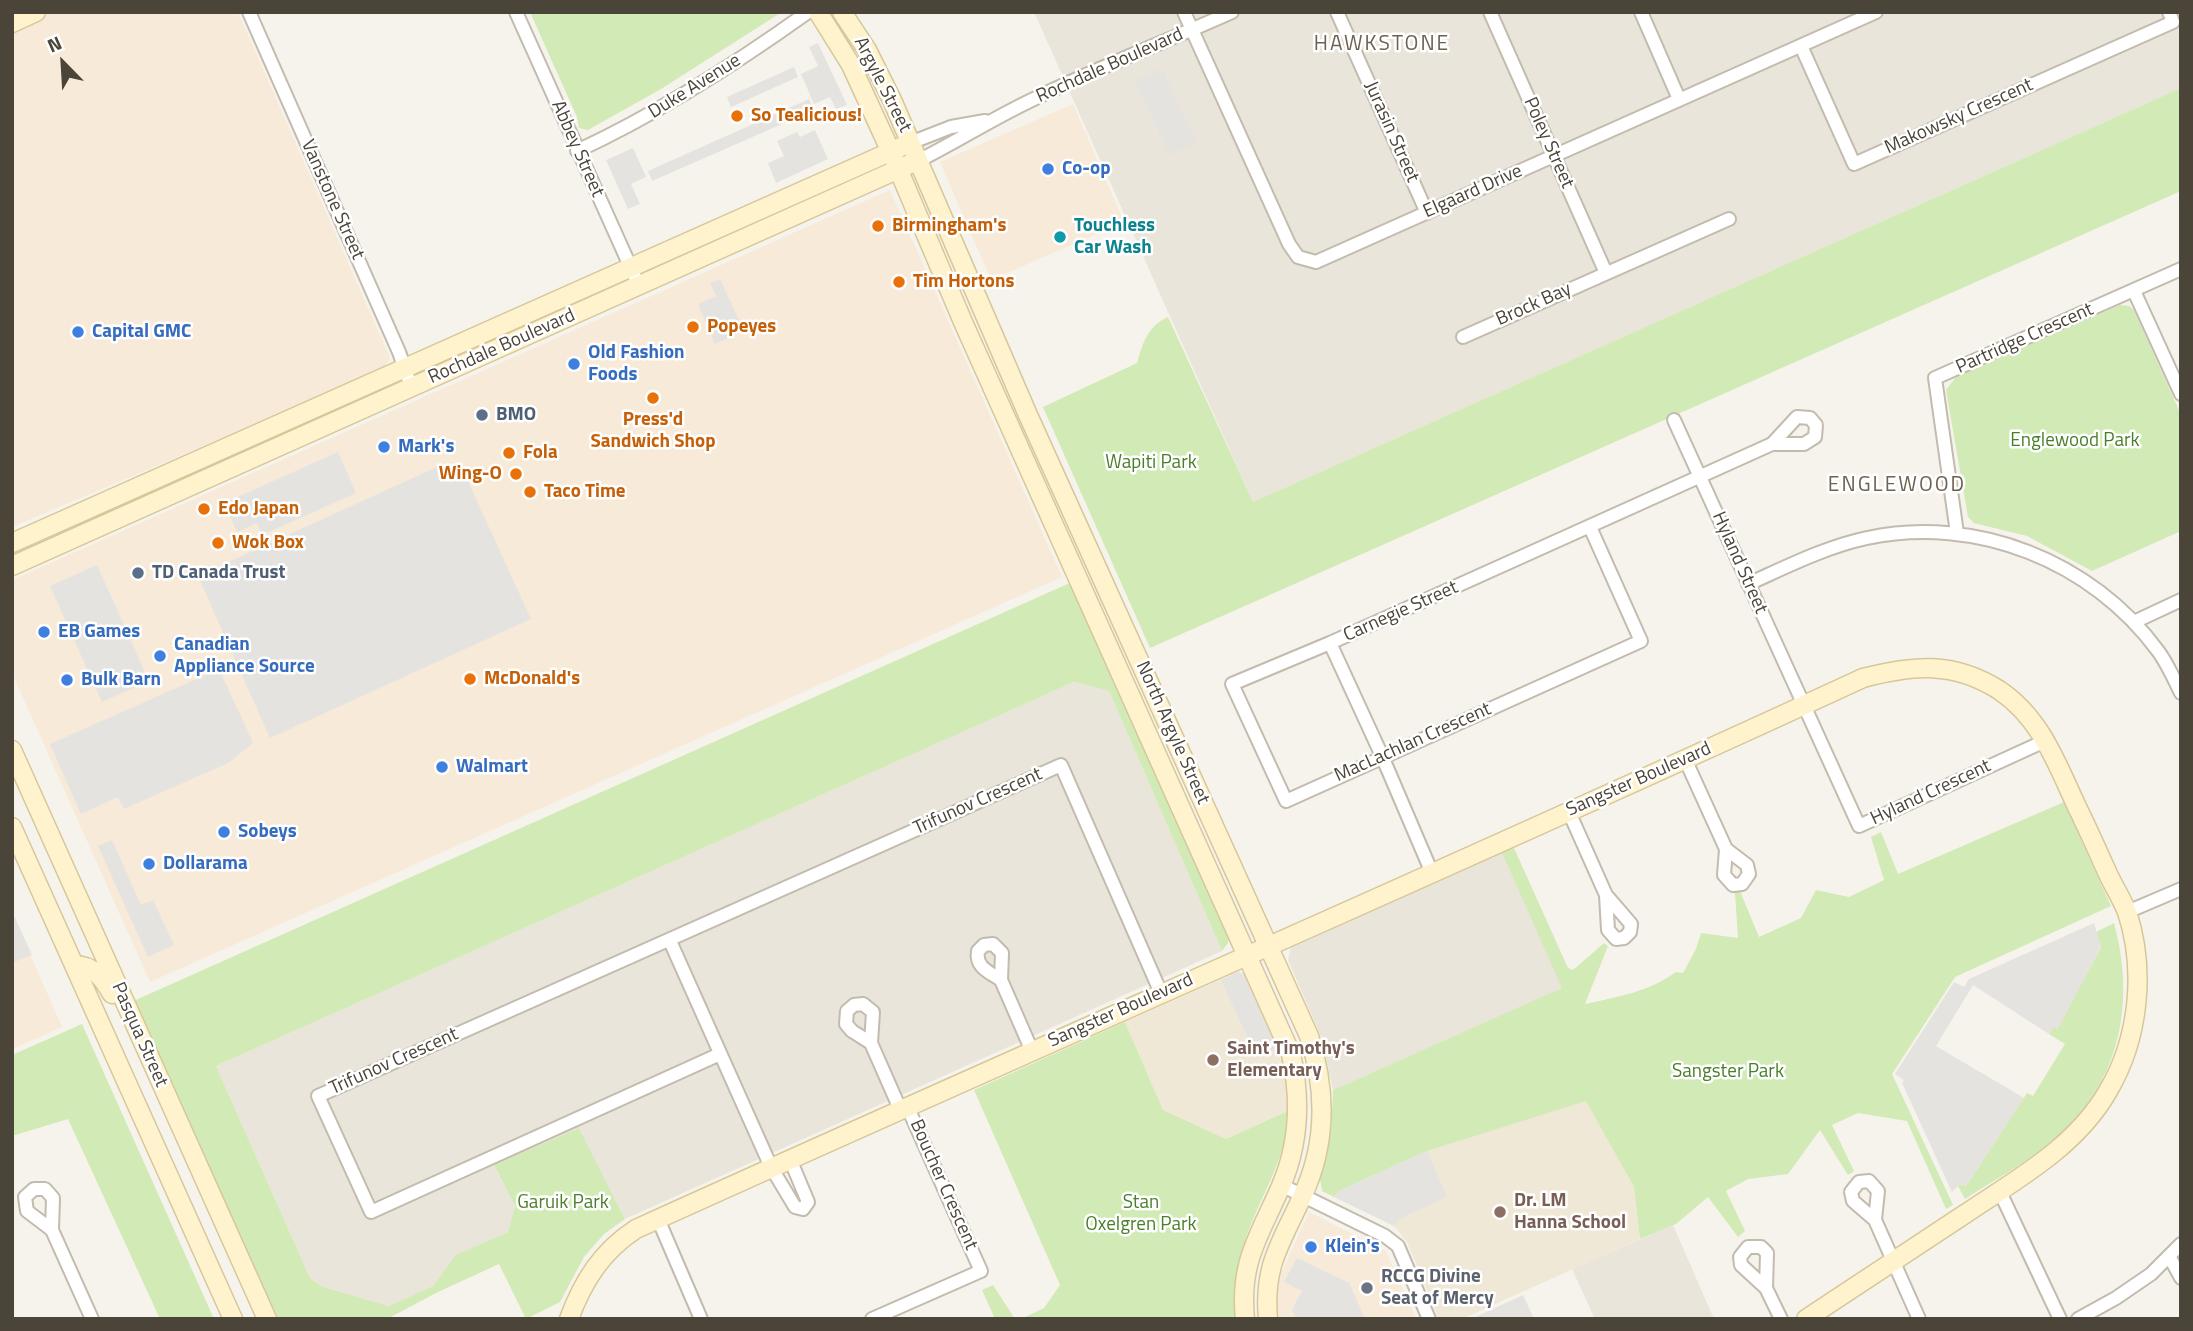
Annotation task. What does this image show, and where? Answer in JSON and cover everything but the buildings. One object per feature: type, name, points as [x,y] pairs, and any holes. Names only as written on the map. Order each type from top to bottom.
[{"type":"street","points":[[12,23],[36,12]]},
{"type":"street","name":"Vanstone Street","points":[[249,12],[399,352],[412,388]]},
{"type":"street","name":"Abbey Street","points":[[516,12],[639,286]]},
{"type":"street","name":"Duke Avenue","points":[[577,151],[650,115],[741,59],[807,12]]},
{"type":"street","name":"Argyle Street","points":[[818,12],[851,65],[899,169]]},
{"type":"street","name":"Argyle Street","points":[[842,12],[874,62],[918,160]]},
{"type":"street","name":"Elgaard Drive","points":[[1184,12],[1289,244],[1298,257],[1316,262],[1877,12]]},
{"type":"street","name":"Rochdale Boulevard","points":[[12,566],[899,169],[960,141],[988,121],[1232,12]]},
{"type":"street","name":"Jurasin Street","points":[[1337,12],[1427,213]]},
{"type":"street","name":"Poley Street","points":[[1490,12],[1606,273]]},
{"type":"street","points":[[1641,12],[1679,99]]},
{"type":"street","name":"Makowsky Crescent","points":[[1801,46],[1854,164],[2173,22],[2169,12]]},
{"type":"street","name":"Rochdale Boulevard","points":[[12,543],[910,143],[951,127],[988,121]]},
{"type":"street","name":"North Argyle Street","points":[[918,160],[1028,415],[1309,1036],[1317,1060],[1324,1107],[1317,1154],[1303,1195],[1270,1266],[1267,1286],[1268,1319]]},
{"type":"street","name":"North Argyle Street","points":[[899,169],[969,334],[1291,1054],[1297,1082],[1296,1134],[1282,1185],[1256,1237],[1247,1266],[1245,1319]]},
{"type":"street","name":"Brock Bay","points":[[1463,337],[1728,219]]},
{"type":"street","name":"Partridge Crescent","points":[[1957,533],[1935,378],[2181,269]]},
{"type":"street","points":[[2134,291],[2181,394]]},
{"type":"street","name":"Hyland Street","points":[[1674,419],[1805,705]]},
{"type":"street","name":"Carnegie Street","points":[[1432,873],[1330,643],[1772,444]]},
{"type":"street","name":"MacLachlan Crescent","points":[[1330,643],[1232,684],[1286,801],[1641,641],[1590,527]]},
{"type":"street","points":[[1748,584],[1811,555],[1867,538],[1917,533],[1957,533],[2017,546],[2064,568],[2134,622],[2160,652],[2181,693]]},
{"type":"street","points":[[2134,622],[2181,600]]},
{"type":"street","name":"Sangster Boulevard","points":[[568,1319],[579,1293],[603,1255],[619,1240],[658,1219],[904,1107],[1269,947],[1863,678],[1888,671],[1921,667],[1951,669],[2000,691],[2027,713],[2047,740],[2127,912],[2134,947],[2138,997],[2132,1031],[2124,1060],[2108,1092],[2059,1149],[2000,1192],[1806,1319]]},
{"type":"street","name":"Hyland Crescent","points":[[1805,705],[1859,826],[2047,740]]},
{"type":"street","name":"Pasqua Street","points":[[12,750],[267,1319]]},
{"type":"street","points":[[1685,759],[1726,849]]},
{"type":"street","name":"Trifunov Crescent","points":[[720,1054],[370,1212],[318,1096],[1061,765],[1161,993]]},
{"type":"street","points":[[1569,812],[1606,895]]},
{"type":"street","name":"Pasqua Street","points":[[12,827],[233,1319]]},
{"type":"street","points":[[2127,912],[2181,889]]},
{"type":"street","points":[[670,941],[771,1167],[795,1207],[803,1209],[808,1202],[790,1159]]},
{"type":"street","points":[[74,965],[92,969],[103,979],[140,1038]]},
{"type":"street","points":[[1001,980],[1032,1051]]},
{"type":"street","points":[[871,1043],[904,1107]]},
{"type":"street","name":"Boucher Crescent","points":[[872,1319],[981,1271],[904,1107]]},
{"type":"street","points":[[1282,1185],[1385,1236],[1398,1246],[1429,1319]]},
{"type":"street","points":[[2000,1192],[2060,1319]]},
{"type":"street","points":[[658,1219],[701,1319]]},
{"type":"street","points":[[1875,1220],[1919,1319]]},
{"type":"street","points":[[52,1230],[92,1319]]},
{"type":"street","points":[[2078,1319],[2151,1274],[2181,1244]]},
{"type":"street","points":[[2169,1256],[2181,1278]]},
{"type":"street","points":[[1766,1288],[1781,1319]]},
{"type":"shaded area","points":[[48,12],[238,12],[390,358],[383,370],[12,527],[12,29]]},
{"type":"shaded area","name":"HAWKSTONE","points":[[1034,12],[2181,12],[2181,88],[1253,502]]},
{"type":"shaded area","points":[[818,43],[847,105],[836,109],[830,97],[814,104],[801,74],[818,66],[809,47]]},
{"type":"shaded area","points":[[794,67],[798,77],[731,107],[727,97]]},
{"type":"shaded area","points":[[1162,68],[1196,143],[1169,155],[1135,81]]},
{"type":"shaded area","points":[[809,99],[814,110],[652,181],[648,171]]},
{"type":"shaded area","points":[[1073,104],[1124,222],[991,280],[940,162]]},
{"type":"shaded area","points":[[815,130],[828,159],[776,183],[768,163],[784,156],[777,141],[797,132],[800,137]]},
{"type":"shaded area","points":[[633,148],[646,177],[631,184],[640,204],[628,209],[606,160]]},
{"type":"shaded area","points":[[890,190],[1062,577],[150,982],[12,673],[12,580]]},
{"type":"shaded area","points":[[720,279],[744,331],[715,344],[698,304],[716,296],[710,283]]},
{"type":"shaded area","points":[[338,452],[356,493],[262,535],[257,523],[237,532],[224,503]]},
{"type":"shaded area","points":[[439,466],[447,483],[465,475],[531,619],[270,738],[198,576]]},
{"type":"shaded area","points":[[97,565],[149,681],[102,702],[50,586]]},
{"type":"shaded area","points":[[219,669],[253,743],[228,763],[124,809],[118,797],[81,814],[50,744]]},
{"type":"shaded area","points":[[1074,682],[1109,691],[1222,951],[625,1219],[579,1128],[494,1166],[515,1206],[508,1232],[457,1255],[433,1286],[389,1306],[323,1287],[310,1278],[216,1066]]},
{"type":"shaded area","points":[[112,840],[141,905],[153,900],[174,945],[148,957],[98,846]]},
{"type":"shaded area","points":[[1502,853],[1563,988],[1333,1090],[1322,1039],[1288,960],[1291,948]]},
{"type":"shaded area","points":[[12,911],[32,955],[12,963]]},
{"type":"shaded area","points":[[12,913],[62,1027],[12,1049]]},
{"type":"shaded area","points":[[2094,923],[2101,946],[2058,1029],[2054,1027],[2049,1034],[1973,985],[1936,1046],[2024,1098],[1966,1186],[1960,1184],[1952,1192],[1902,1083],[1904,1080],[1895,1074],[1954,982],[1964,987],[1969,979]]},
{"type":"shaded area","name":"Saint Timothy's Elementary","points":[[1238,972],[1282,1047],[1290,1110],[1226,1139],[1163,1110],[1125,1022]]},
{"type":"shaded area","points":[[1238,972],[1250,976],[1282,1047],[1257,1058],[1221,980]]},
{"type":"shaded area","name":"Dr. LM Hanna School","points":[[1586,1100],[1634,1187],[1640,1239],[1462,1319],[1439,1319],[1407,1242],[1394,1226],[1334,1197],[1427,1151]]},
{"type":"shaded area","points":[[1427,1151],[1447,1197],[1401,1218],[1394,1226],[1334,1197],[1339,1191]]},
{"type":"shaded area","points":[[1309,1212],[1386,1251],[1416,1319],[1279,1319],[1276,1285]]},
{"type":"shaded area","points":[[1673,1225],[1714,1319],[1595,1319],[1572,1269]]},
{"type":"shaded area","points":[[1297,1258],[1349,1283],[1365,1319],[1296,1319],[1292,1310],[1302,1291],[1284,1282]]},
{"type":"shaded area","points":[[1523,1295],[1534,1319],[1471,1319]]},
{"type":"green space","points":[[530,12],[782,12],[661,89],[588,130],[579,128],[577,117]]},
{"type":"green space","name":"Wapiti Park","points":[[2181,88],[2181,191],[1150,648],[1043,407],[1137,363],[1147,335],[1168,317],[1253,502]]},
{"type":"green space","name":"Englewood Park","points":[[2120,305],[2134,310],[2181,415],[2181,531],[2092,571],[2027,536],[1974,523],[1968,517],[1946,390],[1956,377]]},
{"type":"green space","name":"Garuik Park","points":[[1072,582],[1230,934],[1222,951],[1109,691],[1074,682],[216,1066],[310,1278],[323,1287],[389,1306],[433,1286],[456,1255],[508,1232],[515,1206],[494,1165],[579,1128],[625,1219],[604,1234],[584,1257],[560,1302],[526,1319],[499,1264],[387,1319],[274,1319],[129,1003]]},
{"type":"green space","name":"Sangster Park","points":[[2064,802],[2111,906],[1955,977],[1892,1074],[1953,1205],[1946,1209],[1907,1121],[1858,1113],[1832,1125],[1854,1171],[1848,1175],[1820,1130],[1788,1174],[1748,1179],[1726,1191],[1745,1231],[1738,1237],[1708,1197],[1676,1224],[1640,1239],[1634,1187],[1586,1101],[1427,1151],[1339,1191],[1334,1197],[1322,1191],[1320,1179],[1331,1131],[1333,1090],[1562,988],[1502,853],[1514,848],[1568,968],[1573,970],[1604,943],[1608,946],[1585,1004],[1632,993],[1676,972],[1683,973],[1701,933],[1738,938],[1735,893],[1740,891],[1759,937],[1801,918],[1816,890],[1849,897],[1884,880],[1871,837],[1881,832],[1898,874]]},
{"type":"green space","points":[[2114,923],[2121,955],[2122,1016],[2116,1045],[2105,1073],[2071,1124],[2046,1146],[1965,1199],[1958,1186],[1966,1186],[2027,1093],[2033,1096],[2065,1044],[2049,1034],[2054,1026],[2057,1029],[2101,947],[2096,932]]},
{"type":"green space","name":"Stan Oxelgren Park","points":[[1125,1022],[1163,1110],[1226,1139],[1290,1110],[1282,1150],[1251,1225],[1239,1264],[1238,1319],[1021,1319],[1044,1308],[1060,1285],[974,1090]]},
{"type":"green space","points":[[82,1024],[214,1319],[160,1319],[68,1119],[12,1136],[12,1055]]},
{"type":"green space","points":[[993,1285],[1015,1319],[995,1319],[982,1290]]},
{"type":"place","name":"So Tealicious!","points":[[737,116]]},
{"type":"place","name":"Co-op","points":[[1048,169]]},
{"type":"place","name":"Birmingham's","points":[[878,226]]},
{"type":"place","name":"Touchless Car Wash","points":[[1060,237]]},
{"type":"place","name":"Tim Hortons","points":[[899,282]]},
{"type":"place","name":"Popeyes","points":[[693,327]]},
{"type":"place","name":"Capital GMC","points":[[78,332]]},
{"type":"place","name":"Old Fashion Foods","points":[[574,364]]},
{"type":"place","name":"Press'd Sandwich Shop","points":[[653,398]]},
{"type":"place","name":"BMO","points":[[482,415]]},
{"type":"place","name":"Mark's","points":[[384,447]]},
{"type":"place","name":"Fola","points":[[509,453]]},
{"type":"place","name":"Wing-O","points":[[516,474]]},
{"type":"place","name":"Taco Time","points":[[530,492]]},
{"type":"place","name":"Edo Japan","points":[[204,509]]},
{"type":"place","name":"Wok Box","points":[[218,543]]},
{"type":"place","name":"TD Canada Trust","points":[[138,573]]},
{"type":"place","name":"EB Games","points":[[44,632]]},
{"type":"place","name":"Canadian Appliance Source","points":[[160,656]]},
{"type":"place","name":"McDonald's","points":[[470,679]]},
{"type":"place","name":"Bulk Barn","points":[[67,680]]},
{"type":"place","name":"Walmart","points":[[442,767]]},
{"type":"place","name":"Sobeys","points":[[224,832]]},
{"type":"place","name":"Dollarama","points":[[149,864]]},
{"type":"place","name":"Saint Timothy's Elementary","points":[[1213,1060]]},
{"type":"place","name":"Dr. LM Hanna School","points":[[1500,1212]]},
{"type":"place","name":"Klein's","points":[[1311,1247]]},
{"type":"place","name":"RCCG Divine Seat of Mercy","points":[[1367,1288]]},
{"type":"district","name":"HAWKSTONE","points":[[1382,45]]},
{"type":"district","name":"ENGLEWOOD","points":[[1897,486]]}]
